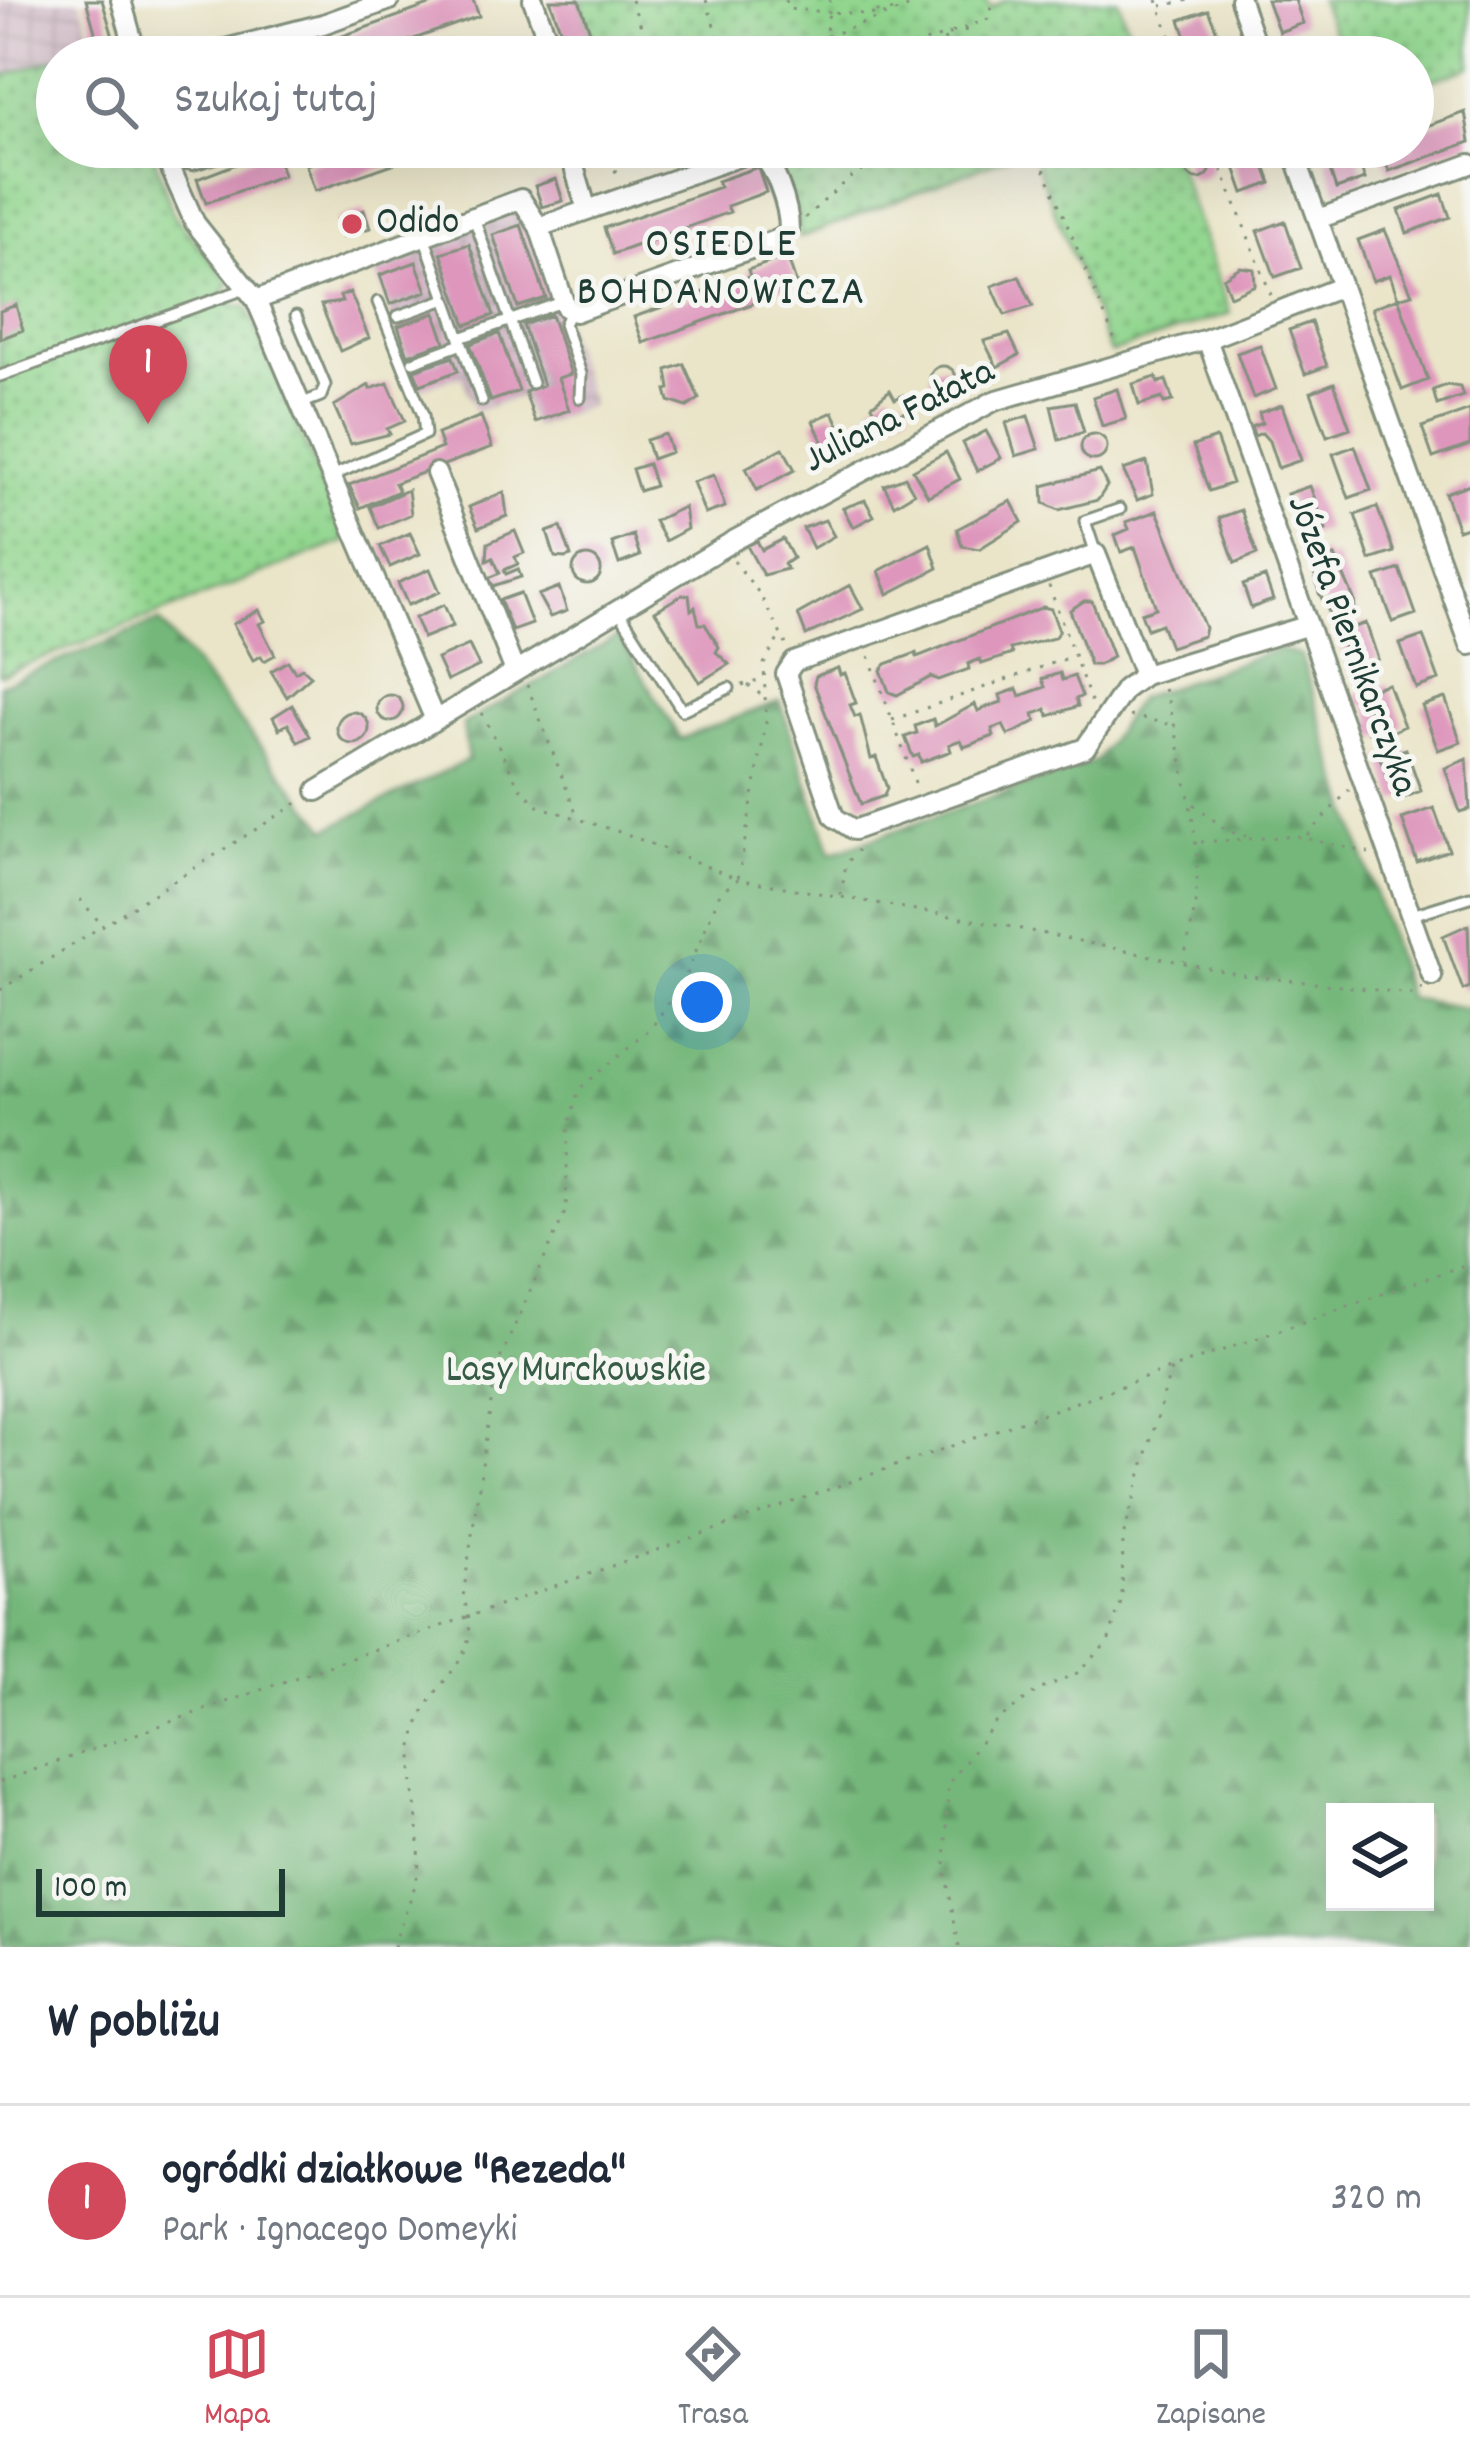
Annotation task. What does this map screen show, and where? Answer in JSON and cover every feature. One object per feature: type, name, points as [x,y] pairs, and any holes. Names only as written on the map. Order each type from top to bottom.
[{"type":"street","points":[[121,0],[131,36]]},
{"type":"street","points":[[276,36],[390,0]]},
{"type":"street","points":[[533,0],[546,36]]},
{"type":"street","points":[[1240,0],[1253,36]]},
{"type":"street","points":[[1318,219],[1470,164]]},
{"type":"street","points":[[170,168],[195,224],[250,294],[435,720]]},
{"type":"street","points":[[574,168],[587,210]]},
{"type":"street","points":[[539,227],[710,168]]},
{"type":"street","points":[[250,294],[521,199],[539,227],[567,307],[781,238],[789,230],[769,168]]},
{"type":"street","points":[[1300,168],[1470,645]]},
{"type":"street","name":"Juliana Fałata","points":[[317,791],[720,548],[994,401],[1207,339],[1276,308],[1342,286]]},
{"type":"street","name":"Józefa Piernikarczyka","points":[[1207,339],[1432,976]]},
{"type":"street","points":[[436,473],[516,668]]},
{"type":"street","points":[[1150,673],[1096,554],[790,668],[834,817],[854,830],[1085,748],[1125,689],[1150,673],[1306,626]]},
{"type":"lane","points":[[474,217],[532,383]]},
{"type":"lane","points":[[424,236],[482,400]]},
{"type":"lane","points":[[0,376],[250,294]]},
{"type":"lane","points":[[398,316],[446,299]]},
{"type":"lane","points":[[330,477],[425,434],[423,415],[378,302]]},
{"type":"lane","points":[[413,362],[510,320],[567,307],[564,324],[581,374],[580,398]]},
{"type":"lane","points":[[296,316],[325,385],[321,395],[300,404]]},
{"type":"lane","points":[[1096,554],[1085,521],[1120,509]]},
{"type":"lane","points":[[617,608],[682,710],[729,688]]},
{"type":"lane","points":[[1412,915],[1470,896]]},
{"type":"path","points":[[631,0],[644,34]]},
{"type":"path","points":[[706,0],[717,36]]},
{"type":"path","points":[[785,0],[788,9],[888,14]]},
{"type":"path","points":[[825,36],[830,0]]},
{"type":"path","points":[[876,14],[883,0]]},
{"type":"path","points":[[888,14],[896,0]]},
{"type":"path","points":[[828,36],[921,0]]},
{"type":"path","points":[[941,36],[988,19],[994,0]]},
{"type":"path","points":[[1157,0],[1170,36]]},
{"type":"path","points":[[1160,7],[1189,0]]},
{"type":"path","points":[[965,28],[967,36]]},
{"type":"path","points":[[949,36],[953,32]]},
{"type":"path","points":[[615,168],[626,197]]},
{"type":"path","points":[[789,230],[867,168]]},
{"type":"path","points":[[1044,168],[1124,361]]},
{"type":"path","points":[[1221,168],[1276,308]]},
{"type":"path","points":[[720,548],[759,593],[781,634],[790,668],[729,688]]},
{"type":"path","points":[[1048,585],[1103,721],[1152,717],[1174,725]]},
{"type":"path","points":[[394,1947],[417,1876],[410,1786],[420,1719],[461,1663],[471,1618],[463,1597],[496,1368],[566,1210],[568,1128],[579,1090],[650,1030],[684,980],[720,893],[738,879],[766,724],[763,680],[771,646],[781,634]]},
{"type":"path","points":[[865,645],[920,796]]},
{"type":"path","points":[[892,720],[1075,656]]},
{"type":"path","points":[[516,668],[578,818]]},
{"type":"path","points":[[1150,673],[1174,725],[1199,842],[1198,910],[1183,963]]},
{"type":"path","points":[[746,684],[764,698]]},
{"type":"path","points":[[472,697],[518,785],[538,806],[738,879],[1242,975],[1412,994]]},
{"type":"path","points":[[1305,837],[1340,803],[1360,773]]},
{"type":"path","points":[[0,990],[317,791]]},
{"type":"path","points":[[1191,802],[1227,832],[1248,837]]},
{"type":"path","points":[[841,897],[846,864],[858,851],[854,830]]},
{"type":"path","points":[[1199,842],[1305,837],[1393,863]]},
{"type":"path","points":[[80,899],[102,926]]},
{"type":"path","points":[[0,1782],[1470,1263]]},
{"type":"path","points":[[959,1947],[945,1870],[948,1784],[996,1722],[1036,1690],[1078,1673],[1108,1642],[1122,1600],[1123,1537],[1172,1368]]},
{"type":"shaded area","points":[[0,0],[80,0],[92,36],[36,36],[36,65],[0,77]]},
{"type":"shaded area","points":[[522,205],[592,405],[533,428],[520,397],[475,412],[461,376],[417,390],[371,262]]},
{"type":"green space","points":[[579,0],[986,0],[990,9],[1005,0],[1118,0],[1131,36],[592,36]]},
{"type":"green space","points":[[1320,0],[1470,0],[1470,67],[1434,80],[1434,36],[1335,36]]},
{"type":"green space","points":[[36,65],[36,168],[158,168],[173,214],[230,283],[224,291],[232,305],[247,307],[346,541],[0,675],[0,77]]},
{"type":"green space","points":[[780,168],[979,168],[799,238],[799,216]]},
{"type":"green space","points":[[1038,168],[1178,168],[1230,313],[1110,353]]},
{"type":"green space","name":"Lasy Murckowskie","points":[[159,621],[327,829],[468,760],[463,724],[619,636],[680,739],[780,701],[831,853],[1096,761],[1138,698],[1278,649],[1301,656],[1408,998],[1470,1009],[1470,1947],[2,1947],[0,685]]},
{"type":"building","points":[[86,0],[102,0],[113,36],[96,36]]},
{"type":"building","points":[[443,0],[473,0],[479,16],[422,36],[343,36]]},
{"type":"building","points":[[550,0],[579,0],[592,36],[563,36]]},
{"type":"building","points":[[1267,0],[1295,0],[1303,23],[1279,32]]},
{"type":"building","points":[[1208,10],[1218,36],[1186,36],[1180,20]]},
{"type":"building","points":[[1465,112],[1470,142],[1434,155],[1434,123]]},
{"type":"building","points":[[226,168],[281,168],[283,175],[206,203],[197,179]]},
{"type":"building","points":[[307,168],[381,168],[315,191]]},
{"type":"building","points":[[758,168],[766,192],[727,206],[730,212],[613,254],[604,228],[720,187],[717,181]]},
{"type":"building","points":[[1185,168],[1211,168],[1198,179]]},
{"type":"building","points":[[1235,168],[1266,168],[1271,183],[1244,193]]},
{"type":"building","points":[[1329,168],[1361,168],[1365,179],[1336,189]]},
{"type":"building","points":[[556,179],[563,201],[542,207],[535,186]]},
{"type":"building","points":[[1442,194],[1450,217],[1407,233],[1399,210]]},
{"type":"building","points":[[364,210],[370,228],[343,237],[337,220]]},
{"type":"building","points":[[1285,221],[1301,268],[1275,277],[1258,231]]},
{"type":"building","points":[[521,225],[546,298],[518,307],[493,235]]},
{"type":"building","points":[[1385,230],[1412,294],[1398,298],[1390,275],[1373,281],[1358,240]]},
{"type":"building","points":[[469,244],[494,315],[466,325],[441,253]]},
{"type":"building","points":[[787,256],[796,282],[758,295],[760,301],[643,343],[634,317],[750,276],[748,270]]},
{"type":"building","points":[[416,262],[427,291],[390,304],[380,275]]},
{"type":"building","points":[[1240,267],[1254,269],[1255,285],[1230,296],[1223,278]]},
{"type":"building","points":[[1019,276],[1033,306],[1005,315],[992,286]]},
{"type":"building","points":[[350,292],[369,338],[340,351],[321,305],[342,302],[340,296]]},
{"type":"building","points":[[1398,298],[1428,380],[1402,390],[1372,308]]},
{"type":"building","points":[[16,305],[23,330],[0,339],[0,311]]},
{"type":"building","points":[[435,313],[445,342],[408,355],[398,326]]},
{"type":"building","points":[[551,315],[571,374],[558,378],[569,410],[535,422],[525,392],[543,385],[523,325]]},
{"type":"building","points":[[1311,322],[1327,366],[1305,374],[1289,330]]},
{"type":"building","points":[[499,333],[519,391],[491,401],[470,344]]},
{"type":"building","points":[[1009,334],[1019,355],[997,367],[984,341]]},
{"type":"building","points":[[1260,345],[1276,389],[1253,398],[1237,353]]},
{"type":"building","points":[[453,357],[458,371],[420,385],[414,370]]},
{"type":"building","points":[[684,364],[699,399],[687,407],[669,401],[666,390],[670,389],[667,370]]},
{"type":"building","points":[[943,366],[956,379],[943,392],[930,379]]},
{"type":"building","points":[[1156,377],[1158,383],[1166,380],[1173,401],[1164,403],[1162,398],[1139,405],[1133,384]]},
{"type":"building","points":[[388,383],[405,421],[387,429],[390,434],[351,444],[334,406],[369,385],[370,389]]},
{"type":"building","points":[[1334,383],[1350,428],[1327,436],[1311,392]]},
{"type":"building","points":[[1460,387],[1463,396],[1437,405],[1433,390]]},
{"type":"building","points":[[1117,389],[1126,419],[1102,426],[1093,397]]},
{"type":"building","points":[[890,390],[895,399],[903,395],[910,409],[882,424],[872,405]]},
{"type":"building","points":[[1075,402],[1084,432],[1059,440],[1051,406]]},
{"type":"building","points":[[1282,405],[1301,460],[1278,468],[1269,441],[1262,433],[1254,436],[1251,427],[1262,423],[1259,413]]},
{"type":"building","points":[[1470,410],[1470,445],[1433,458],[1422,427]]},
{"type":"building","points":[[833,412],[847,442],[827,451],[813,421]]},
{"type":"building","points":[[481,416],[492,447],[395,483],[399,491],[360,508],[349,485],[442,448],[437,434]]},
{"type":"building","points":[[1028,416],[1039,449],[1016,456],[1006,423]]},
{"type":"building","points":[[986,431],[1001,458],[977,471],[963,443]]},
{"type":"building","points":[[665,434],[671,452],[652,459],[646,440]]},
{"type":"building","points":[[1094,434],[1107,447],[1094,460],[1081,447]]},
{"type":"building","points":[[1216,438],[1232,483],[1209,491],[1193,446]]},
{"type":"building","points":[[1355,446],[1371,490],[1349,498],[1333,454]]},
{"type":"building","points":[[783,448],[795,470],[757,490],[746,468]]},
{"type":"building","points":[[946,452],[960,479],[928,496],[913,470]]},
{"type":"building","points":[[1147,462],[1153,494],[1137,500],[1123,470]]},
{"type":"building","points":[[648,464],[655,486],[639,491],[632,469]]},
{"type":"building","points":[[1100,471],[1107,486],[1098,500],[1059,510],[1044,503],[1043,486]]},
{"type":"building","points":[[714,475],[725,507],[705,514],[693,482]]},
{"type":"building","points":[[905,477],[914,493],[894,505],[884,485]]},
{"type":"building","points":[[1470,484],[1470,526],[1458,530],[1445,493]]},
{"type":"building","points":[[1310,486],[1326,530],[1303,539],[1287,494]]},
{"type":"building","points":[[408,490],[411,514],[379,528],[370,507]]},
{"type":"building","points":[[504,492],[507,516],[478,528],[469,507]]},
{"type":"building","points":[[865,500],[874,516],[853,527],[843,508]]},
{"type":"building","points":[[1011,501],[1022,522],[979,549],[962,546],[957,529]]},
{"type":"building","points":[[684,507],[687,529],[665,541],[654,521]]},
{"type":"building","points":[[1377,507],[1394,552],[1370,560],[1355,515]]},
{"type":"building","points":[[1241,510],[1257,554],[1235,563],[1219,518]]},
{"type":"building","points":[[1157,511],[1205,628],[1203,636],[1170,647],[1161,624],[1147,629],[1141,613],[1156,608],[1135,547],[1121,552],[1115,535],[1129,529],[1126,522]]},
{"type":"building","points":[[825,520],[834,536],[813,548],[803,528]]},
{"type":"building","points":[[561,527],[571,556],[565,558],[555,557],[547,532]]},
{"type":"building","points":[[515,531],[524,553],[515,557],[518,564],[504,570],[506,574],[518,569],[521,577],[493,586],[489,578],[500,573],[493,558],[487,561],[488,543]]},
{"type":"building","points":[[410,533],[420,554],[390,567],[380,546]]},
{"type":"building","points":[[633,535],[640,556],[619,564],[612,543]]},
{"type":"building","points":[[783,539],[793,558],[784,564],[787,569],[763,575],[747,546],[757,541],[762,550]]},
{"type":"building","points":[[930,544],[938,568],[888,594],[879,571]]},
{"type":"building","points":[[1325,552],[1327,559],[1335,556],[1354,599],[1355,610],[1342,617],[1332,618],[1319,593],[1311,557]]},
{"type":"building","points":[[587,556],[597,560],[601,570],[597,580],[587,584],[577,580],[573,570],[577,560]]},
{"type":"building","points":[[430,569],[440,592],[408,605],[398,583]]},
{"type":"building","points":[[1400,569],[1416,614],[1393,622],[1376,577]]},
{"type":"building","points":[[1265,577],[1273,600],[1251,608],[1243,585]]},
{"type":"building","points":[[850,585],[863,609],[806,635],[798,614]]},
{"type":"building","points":[[559,587],[567,611],[550,617],[538,595]]},
{"type":"building","points":[[520,593],[532,624],[512,631],[500,600]]},
{"type":"building","points":[[689,595],[699,624],[705,624],[719,647],[716,652],[729,664],[700,682],[655,611]]},
{"type":"building","points":[[1092,601],[1113,657],[1098,665],[1090,665],[1070,610]]},
{"type":"building","points":[[444,605],[453,626],[423,638],[415,618]]},
{"type":"building","points":[[1043,607],[1051,609],[1059,631],[1054,638],[1010,649],[1012,654],[982,664],[980,659],[968,664],[969,669],[939,680],[931,677],[897,695],[889,692],[881,670],[886,664],[916,653],[917,657]]},
{"type":"building","points":[[259,610],[265,621],[259,624],[275,655],[264,661],[261,656],[253,660],[233,624]]},
{"type":"building","points":[[1366,623],[1378,659],[1373,661],[1375,668],[1353,676],[1338,633]]},
{"type":"building","points":[[1423,636],[1439,680],[1416,688],[1400,644]]},
{"type":"building","points":[[469,645],[479,666],[447,681],[437,659]]},
{"type":"building","points":[[288,661],[295,672],[302,668],[311,676],[287,697],[271,671]]},
{"type":"building","points":[[838,668],[840,675],[845,673],[856,703],[850,705],[855,717],[860,715],[871,759],[876,757],[887,788],[884,796],[861,804],[814,684],[816,676]]},
{"type":"building","points":[[1060,673],[1062,680],[1074,676],[1082,696],[1076,699],[1078,706],[1049,716],[1046,709],[1033,714],[1036,721],[1016,732],[1008,735],[1003,725],[992,729],[994,736],[964,747],[961,740],[955,742],[949,745],[951,751],[921,762],[919,755],[913,757],[905,737],[917,733],[915,726],[933,719],[935,726],[975,704],[978,711],[1002,702],[1000,695],[1017,689],[1020,696],[1045,687],[1042,679]]},
{"type":"building","points":[[1388,684],[1404,726],[1374,740],[1366,727],[1373,722],[1367,706],[1358,705],[1357,693]]},
{"type":"building","points":[[390,695],[400,698],[400,718],[390,721],[380,718],[377,708],[380,698]]},
{"type":"building","points":[[1445,698],[1461,742],[1438,750],[1422,706]]},
{"type":"building","points":[[292,705],[310,736],[298,742],[288,724],[279,729],[273,717]]},
{"type":"building","points":[[353,712],[364,717],[369,728],[364,739],[353,744],[342,739],[337,728],[342,717]]},
{"type":"building","points":[[1406,749],[1421,791],[1396,801],[1380,758]]},
{"type":"building","points":[[1467,759],[1470,809],[1460,812],[1445,768]]},
{"type":"building","points":[[1434,808],[1449,850],[1417,862],[1402,819]]},
{"type":"building","points":[[1468,925],[1470,987],[1463,990],[1443,936]]},
{"type":"place","name":"Odido","points":[[352,224]]},
{"type":"place","name":"ogródki działkowe \"Rezeda\"","points":[[148,424]]},
{"type":"district","name":"OSIEDLE BOHDANOWICZA","points":[[722,271]]}]
